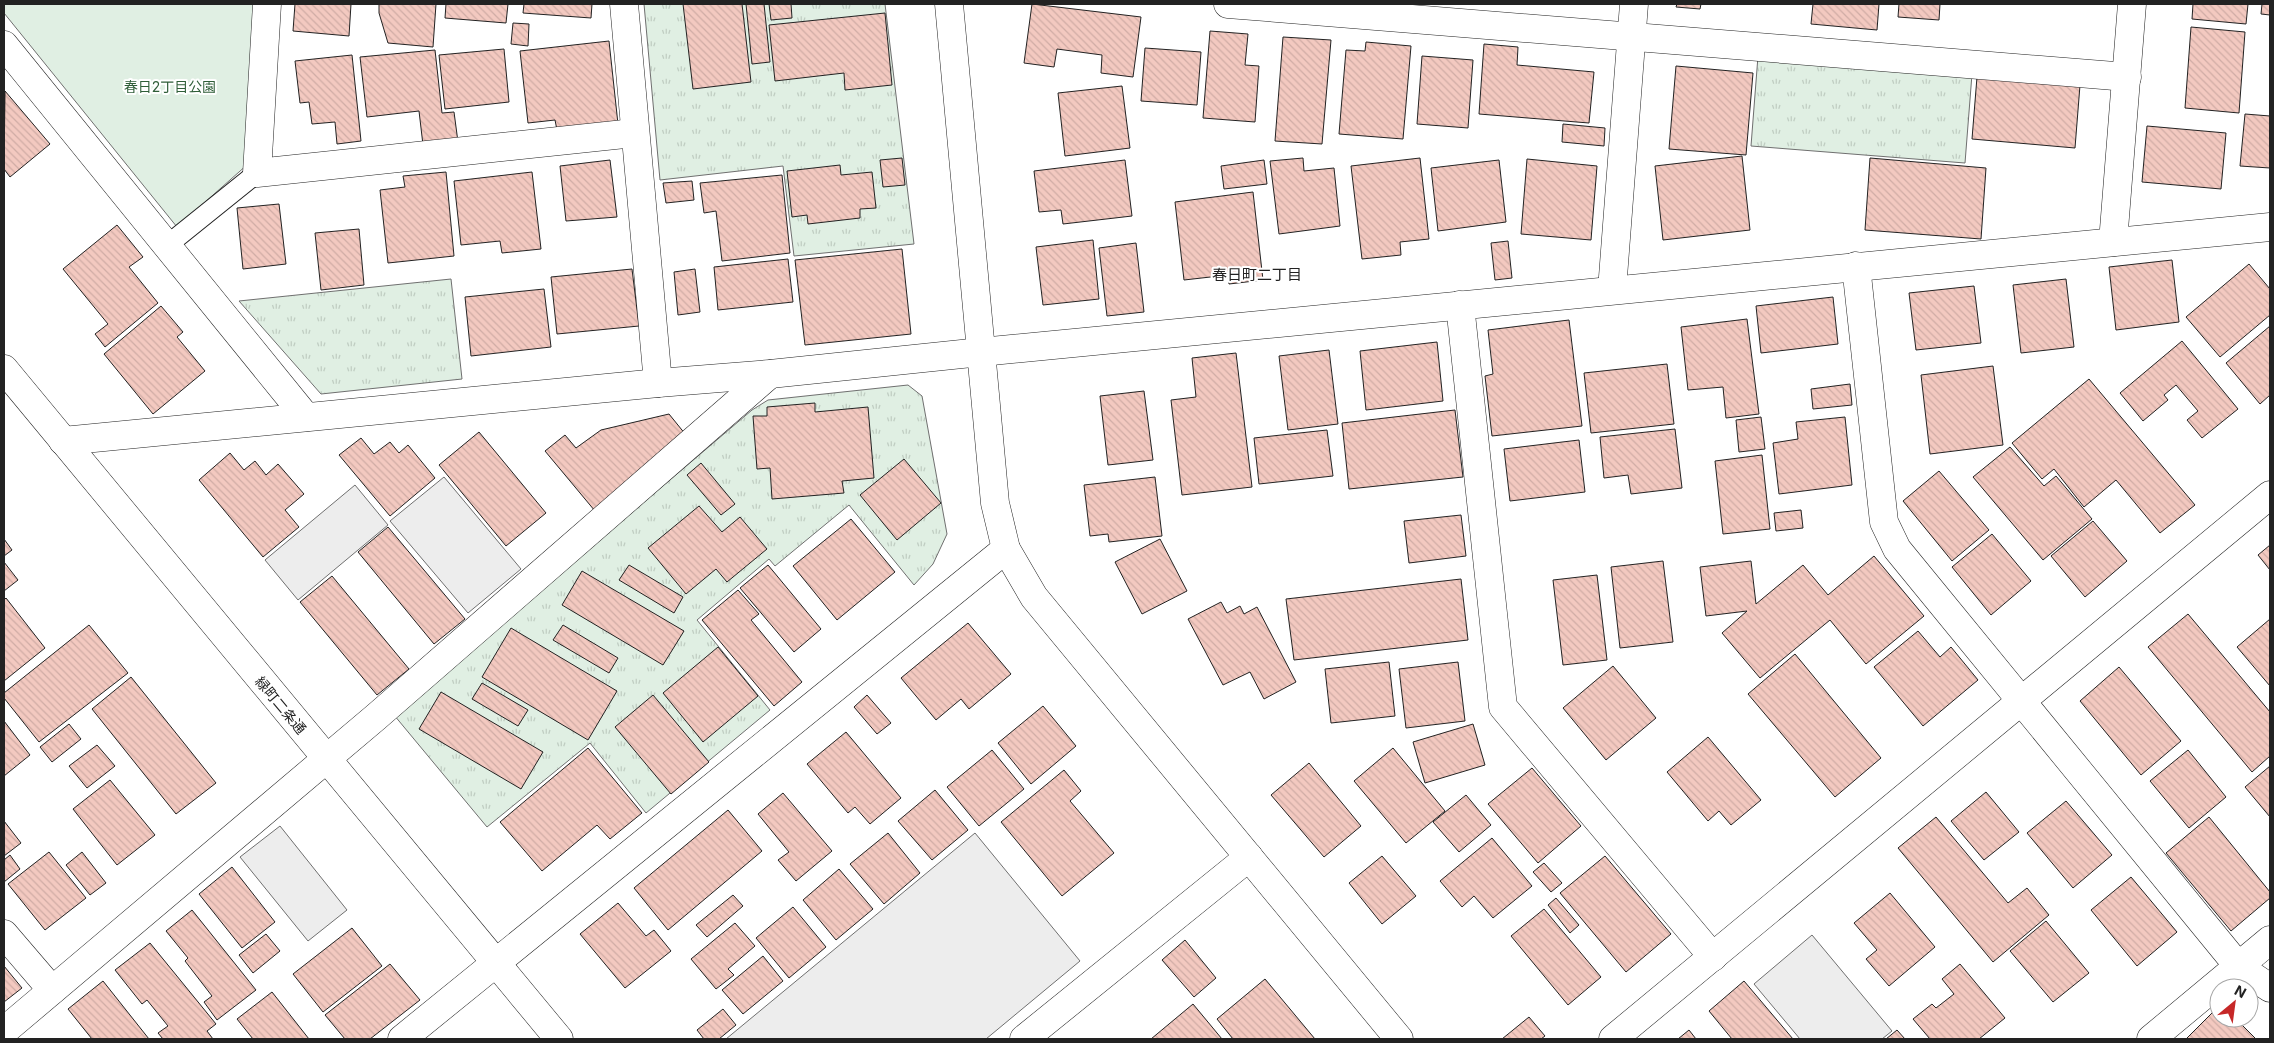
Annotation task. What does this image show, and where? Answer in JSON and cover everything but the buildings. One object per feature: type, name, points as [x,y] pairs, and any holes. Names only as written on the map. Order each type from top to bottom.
[{"type":"street","points":[[267,4],[257,173],[634,133]]},
{"type":"street","points":[[624,4],[634,133],[658,383]]},
{"type":"street","points":[[949,4],[995,503],[1006,549],[1034,597],[1399,1039]]},
{"type":"street","points":[[1228,4],[2127,77]]},
{"type":"street","points":[[1612,290],[1634,4]]},
{"type":"street","points":[[2113,242],[2132,4]]},
{"type":"street","points":[[4,45],[165,246],[306,417]]},
{"type":"street","points":[[63,441],[658,383],[770,374],[1856,266],[2270,227]]},
{"type":"street","points":[[1856,266],[1884,522],[1897,550],[2239,967],[2270,988]]},
{"type":"street","points":[[1460,305],[1503,708],[1712,957]]},
{"type":"street","name":"緑町二条通","points":[[4,369],[14,395],[63,441],[559,1039]]},
{"type":"street","points":[[4,1031],[326,759],[770,374]]},
{"type":"street","points":[[1613,1039],[2270,495]]},
{"type":"street","points":[[402,1039],[1006,549]]},
{"type":"street","points":[[1024,1039],[1249,857]]},
{"type":"street","points":[[4,934],[52,990]]},
{"type":"street","points":[[2151,1039],[2270,940]]},
{"type":"lane","points":[[165,246],[257,173]]},
{"type":"green space","name":"春日2丁目公園","points":[[4,4],[259,4],[248,164],[177,227],[4,13]]},
{"type":"green space","points":[[644,4],[885,4],[914,244],[794,256],[783,166],[660,180]]},
{"type":"green space","points":[[1758,56],[1972,74],[1965,163],[1751,146]]},
{"type":"green space","points":[[451,279],[462,379],[321,394],[239,301]]},
{"type":"green space","points":[[908,385],[922,396],[947,534],[933,564],[914,585],[849,505],[775,566],[769,559],[697,620],[770,710],[646,813],[590,743],[487,827],[394,715],[752,410],[768,400]]},
{"type":"shaded area","points":[[444,477],[521,569],[468,613],[390,521]]},
{"type":"shaded area","points":[[355,485],[388,525],[298,600],[265,560]]},
{"type":"shaded area","points":[[280,826],[347,910],[308,941],[240,857]]},
{"type":"shaded area","points":[[975,833],[1080,961],[986,1039],[726,1039]]},
{"type":"shaded area","points":[[1812,935],[1892,1031],[1882,1039],[1800,1039],[1754,984]]},
{"type":"district","name":"春日町二丁目","points":[[1257,274]]}]
